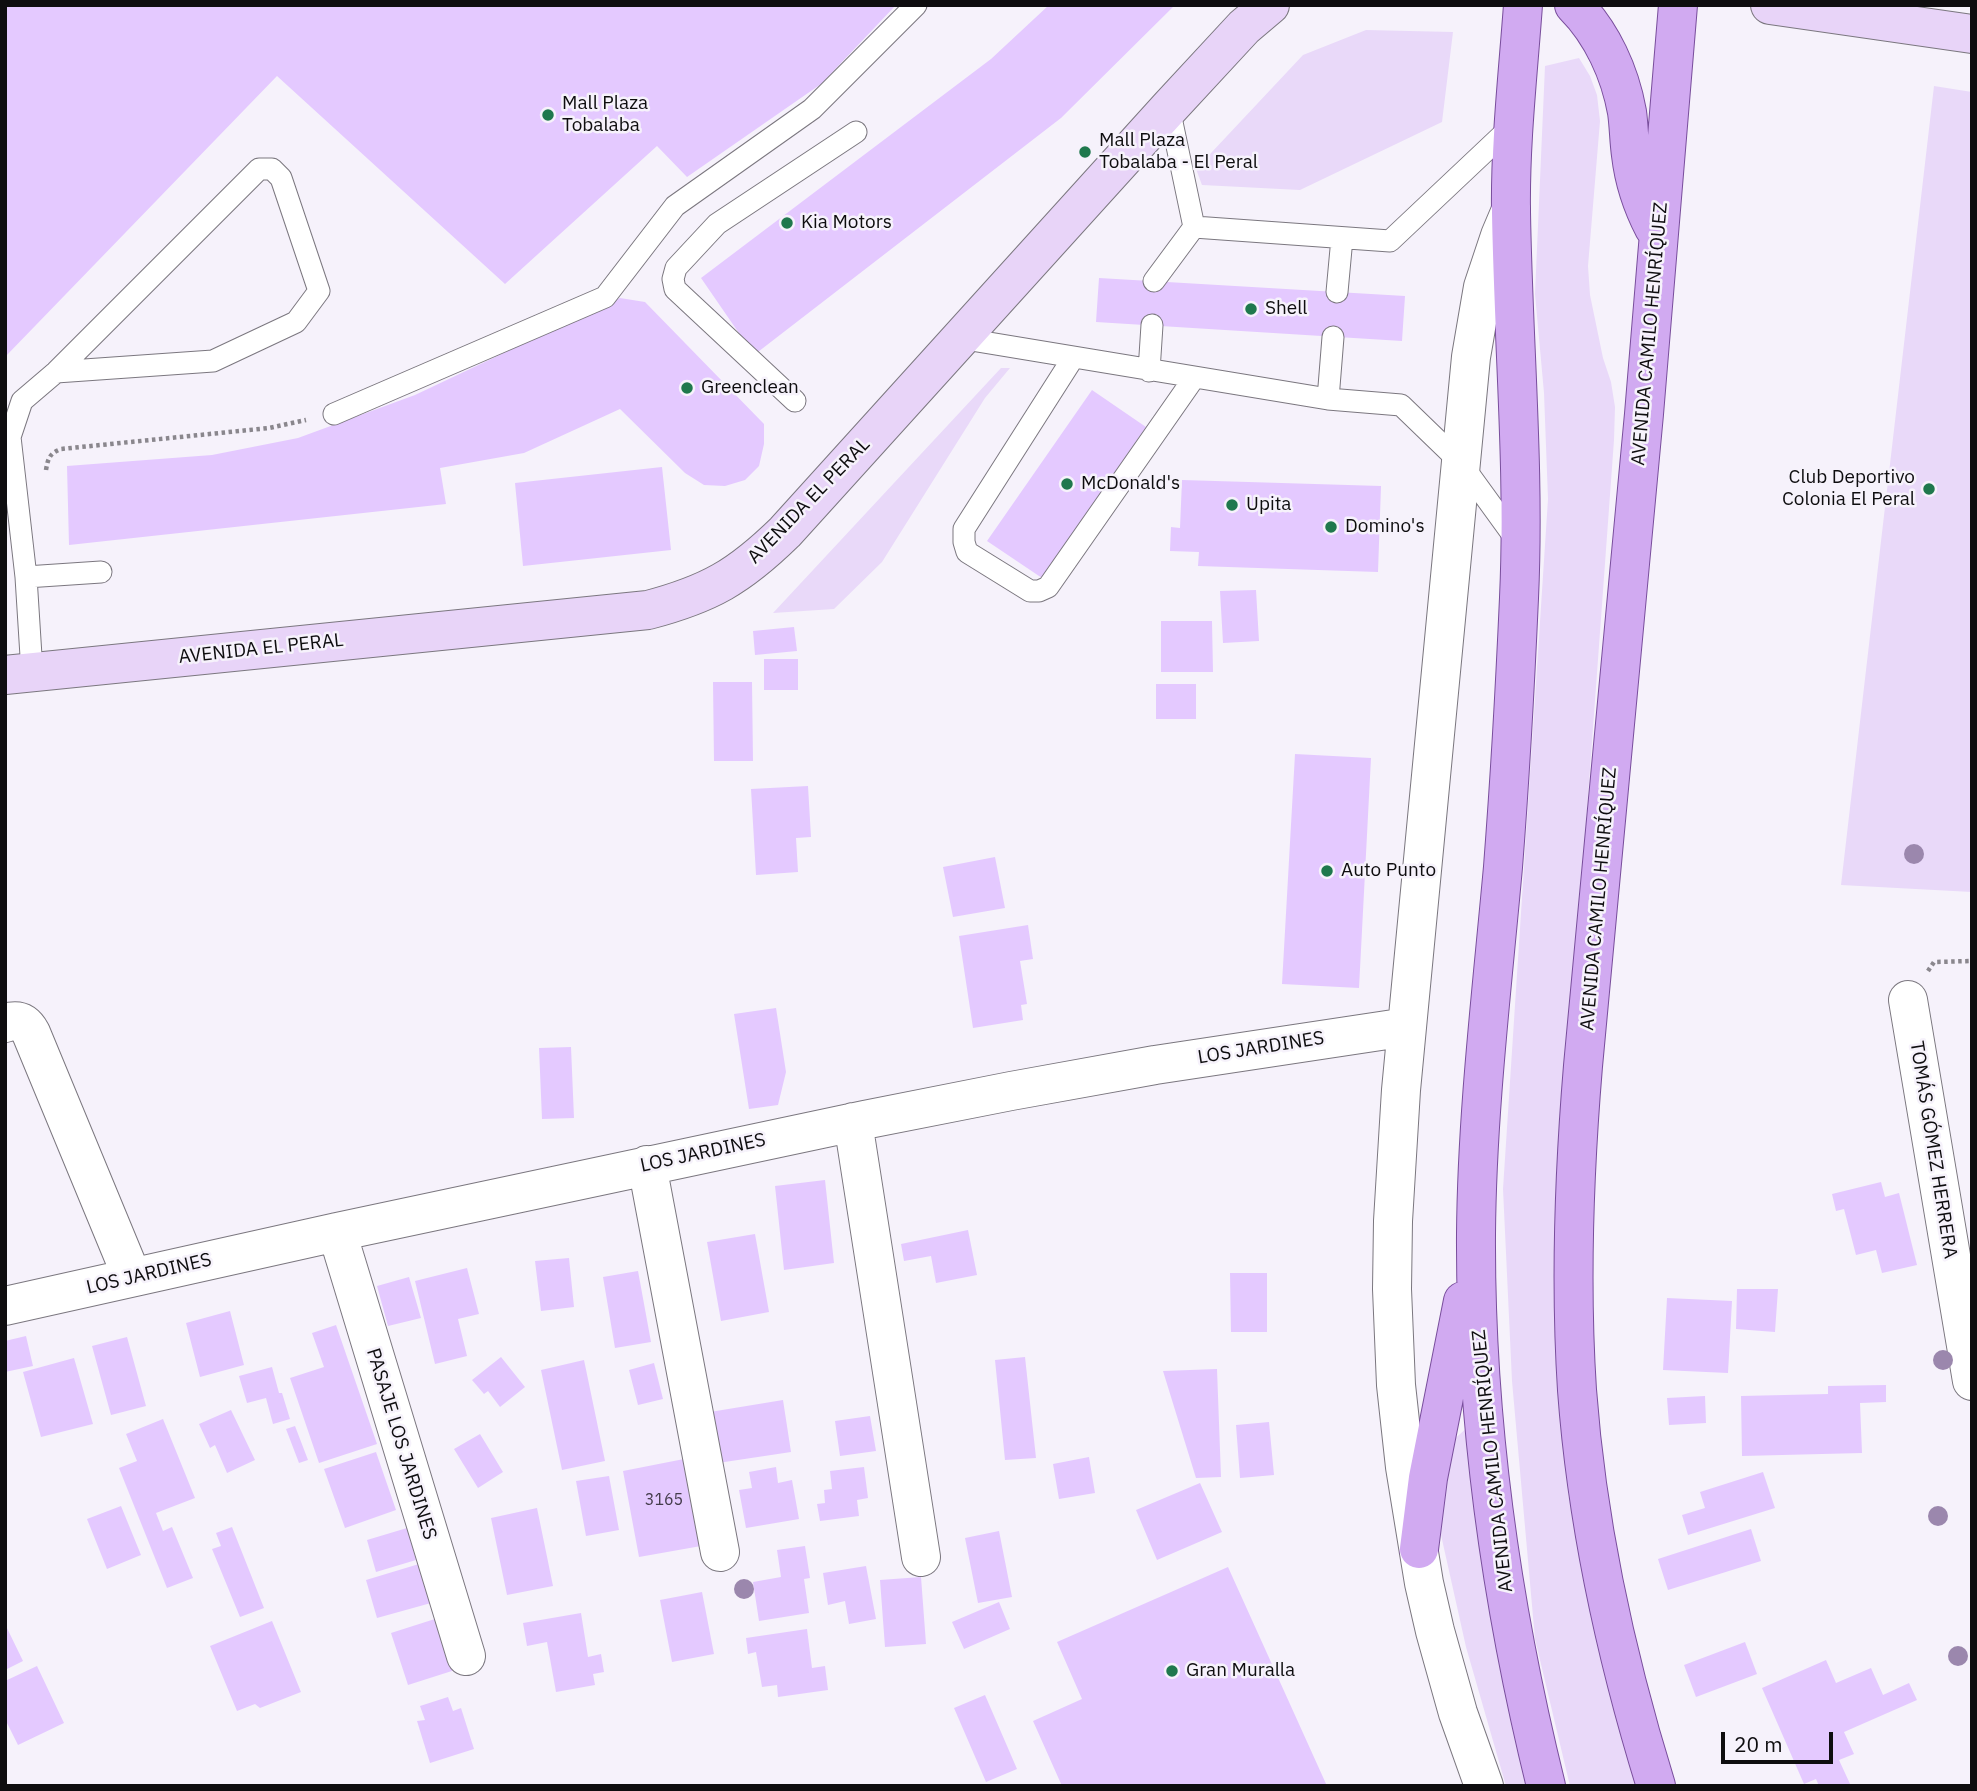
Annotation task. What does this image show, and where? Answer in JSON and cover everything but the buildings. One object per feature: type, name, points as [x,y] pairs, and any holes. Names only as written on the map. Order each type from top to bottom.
[{"type":"main road","name":"AVENIDA CAMILO HENRÍQUEZ","points":[[1522,5],[1513,125],[1511,210],[1521,471],[1521,547],[1505,835],[1478,1157],[1476,1237],[1480,1350],[1498,1542],[1516,1647],[1546,1786]]},
{"type":"main road","points":[[1574,5],[1591,25],[1608,53],[1625,102],[1631,155],[1639,192],[1647,215],[1659,236]]},
{"type":"main road","name":"AVENIDA CAMILO HENRÍQUEZ","points":[[1656,1786],[1611,1621],[1595,1532],[1577,1391],[1573,1246],[1583,1066],[1678,5]]},
{"type":"main road","points":[[1419,1549],[1428,1478],[1476,1237]]},
{"type":"street","name":"AVENIDA EL PERAL","points":[[18,674],[648,610],[682,601],[732,577],[764,553],[785,532],[1169,108],[1244,27],[1270,5]]},
{"type":"street","points":[[1770,5],[1972,34]]},
{"type":"street","name":"AVENIDA CAMILO HENRÍQUEZ","points":[[1484,1786],[1446,1674],[1419,1549],[1405,1466],[1396,1385],[1392,1289],[1396,1154],[1471,356],[1483,287],[1511,210]]},
{"type":"street","name":"TOMÁS GÓMEZ HERRERA","points":[[1908,1000],[1972,1381]]},
{"type":"street","points":[[5,1023],[20,1021],[31,1033],[132,1277]]},
{"type":"street","name":"LOS JARDINES","points":[[5,1307],[337,1232],[853,1122],[1155,1065],[1407,1027]]},
{"type":"street","points":[[853,1122],[921,1557]]},
{"type":"street","points":[[647,1165],[719,1552]]},
{"type":"street","name":"PASAJE LOS JARDINES","points":[[337,1232],[466,1656]]},
{"type":"lane","points":[[334,414],[605,298],[675,206],[812,109],[916,5]]},
{"type":"lane","points":[[1154,281],[1194,227],[1169,108]]},
{"type":"lane","points":[[1194,227],[1390,241],[1513,125]]},
{"type":"lane","points":[[795,401],[675,289],[673,279],[676,268],[717,223],[856,132]]},
{"type":"lane","points":[[18,674],[26,577],[10,437],[11,419],[22,401],[56,372],[258,169],[272,169],[281,177],[319,291],[296,322],[213,361],[56,372]]},
{"type":"lane","points":[[1337,292],[1342,238]]},
{"type":"lane","points":[[650,240],[676,268]]},
{"type":"lane","points":[[1149,371],[1152,326]]},
{"type":"lane","points":[[1328,399],[1333,337]]},
{"type":"lane","points":[[959,338],[1328,399],[1401,405],[1460,462],[1521,547]]},
{"type":"lane","points":[[1073,358],[964,529],[967,552],[1030,592],[1039,592],[1048,587],[1194,378]]},
{"type":"lane","points":[[26,577],[101,572]]},
{"type":"path","points":[[47,475],[48,458],[52,452],[61,449],[269,428],[334,414]]},
{"type":"shaded area","points":[[1366,30],[1453,32],[1442,122],[1300,190],[1202,185],[1196,169],[1303,55]]},
{"type":"shaded area","points":[[1579,58],[1597,95],[1600,121],[1588,266],[1590,295],[1615,407],[1567,1084],[1558,1285],[1568,1493],[1613,1708],[1640,1786],[1570,1786],[1535,1639],[1512,1381],[1503,1189],[1548,499],[1544,393],[1535,294],[1545,66]]},
{"type":"shaded area","name":"Club Deportivo Colonia El Peral","points":[[1934,86],[1972,92],[1972,892],[1841,885]]},
{"type":"shaded area","points":[[1001,368],[1010,368],[985,398],[882,562],[834,609],[773,613]]},
{"type":"shaded area","points":[[1470,1425],[1531,1786],[1506,1786],[1466,1647],[1439,1526],[1449,1444]]},
{"type":"place","name":"Mall Plaza Tobalaba","points":[[548,115]]},
{"type":"place","name":"Mall Plaza Tobalaba - El Peral","points":[[1085,152]]},
{"type":"place","name":"Kia Motors","points":[[787,223]]},
{"type":"place","name":"Shell","points":[[1251,309]]},
{"type":"place","name":"Greenclean","points":[[687,388]]},
{"type":"place","name":"McDonald's","points":[[1067,484]]},
{"type":"place","name":"Club Deportivo Colonia El Peral","points":[[1929,489]]},
{"type":"place","name":"Upita","points":[[1232,505]]},
{"type":"place","name":"Domino's","points":[[1331,527]]},
{"type":"place","name":"Auto Punto","points":[[1327,871]]},
{"type":"place","name":"Gran Muralla","points":[[1172,1671]]}]
